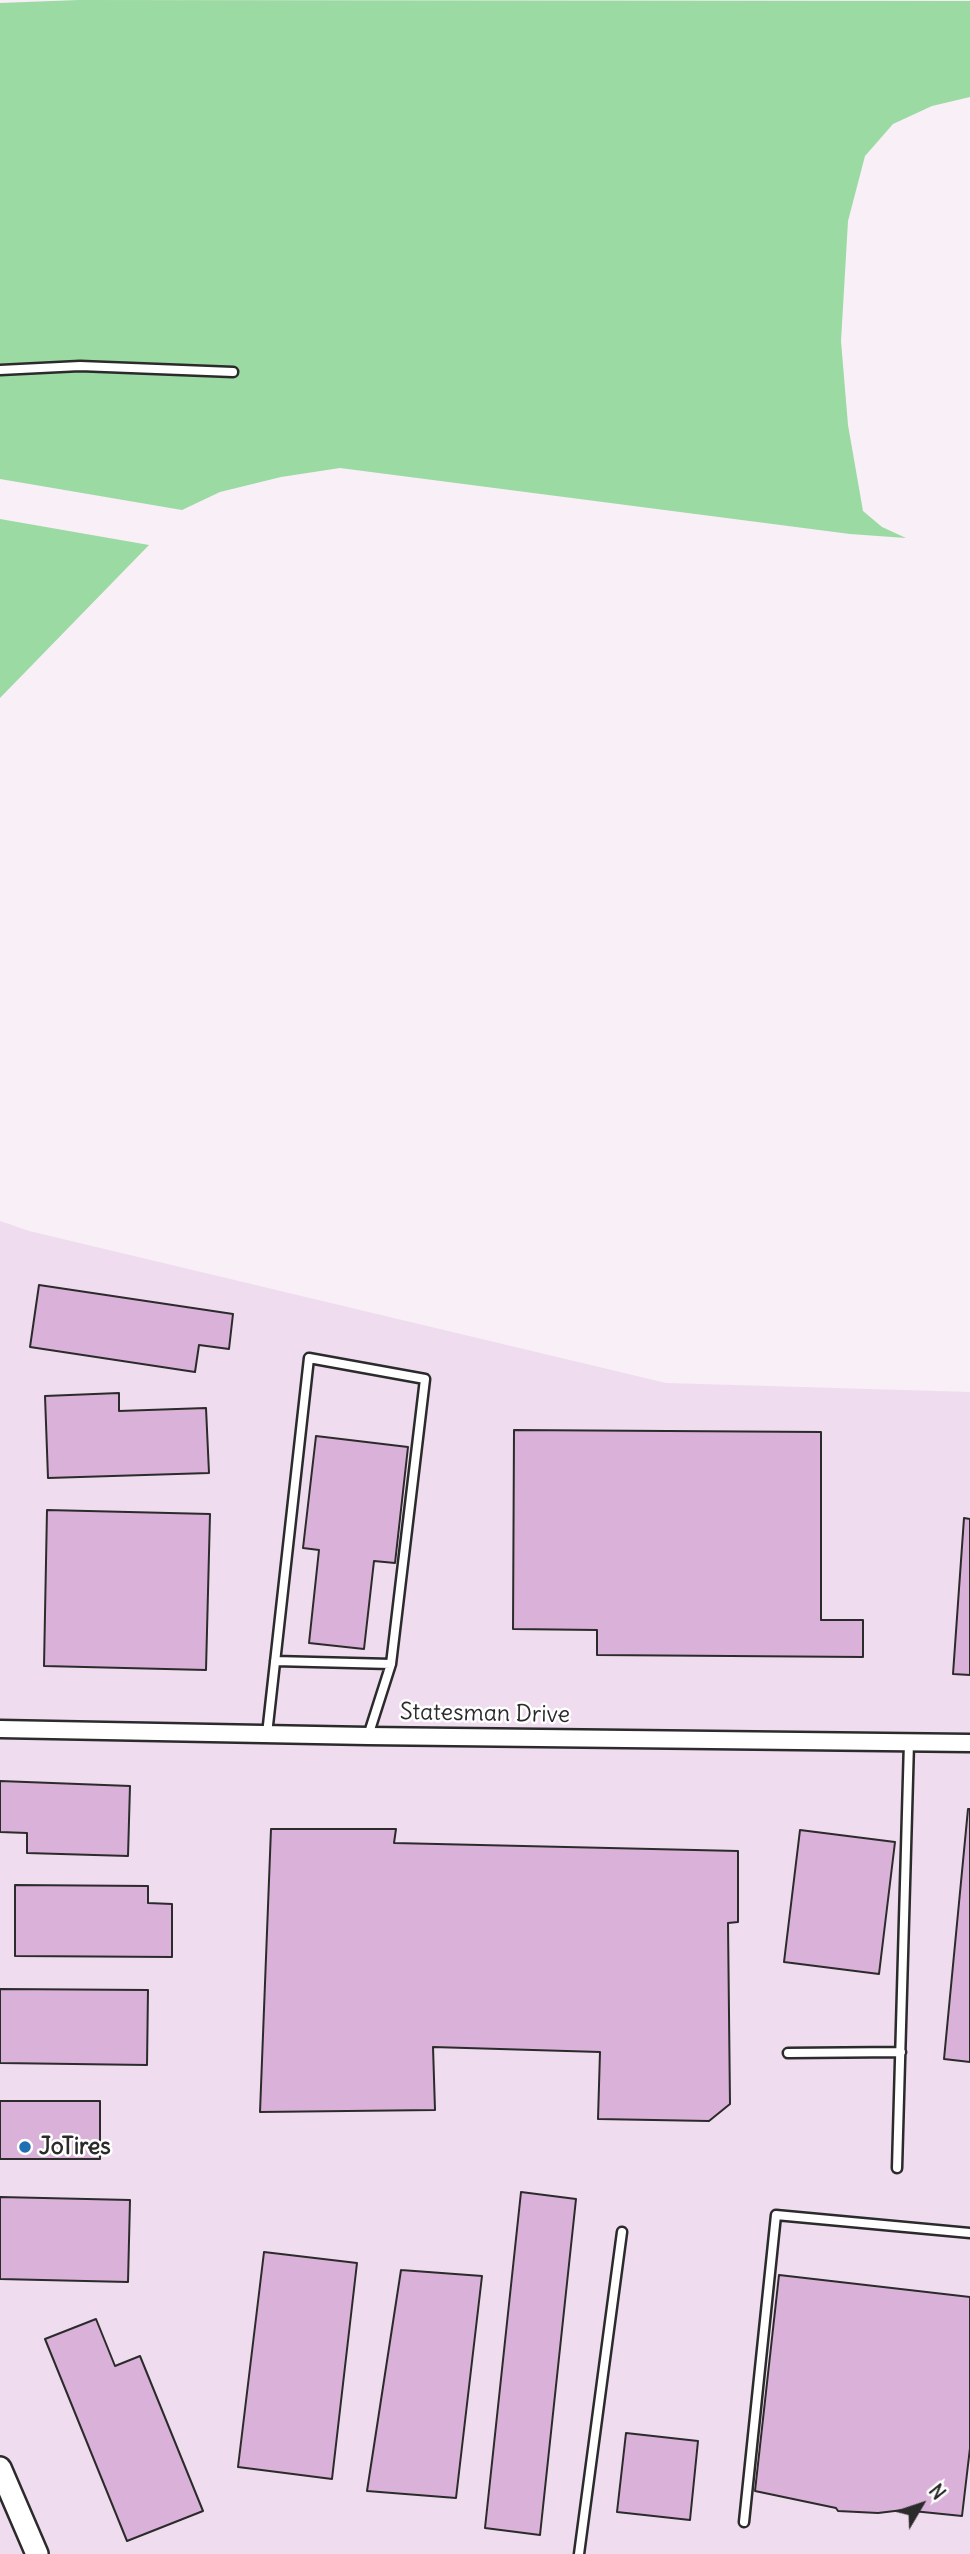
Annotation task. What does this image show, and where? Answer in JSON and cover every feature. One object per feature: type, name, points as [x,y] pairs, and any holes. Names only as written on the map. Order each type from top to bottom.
[{"type":"street","name":"Statesman Drive","points":[[0,1728],[368,1736],[970,1742]]},
{"type":"street","points":[[0,2468],[37,2554]]},
{"type":"lane","points":[[0,370],[80,366],[233,372]]},
{"type":"lane","points":[[267,1734],[309,1358],[425,1379],[391,1664],[368,1736]]},
{"type":"lane","points":[[275,1661],[391,1664]]},
{"type":"lane","points":[[897,2168],[909,1742]]},
{"type":"lane","points":[[788,2053],[901,2052]]},
{"type":"lane","points":[[744,2522],[776,2215],[970,2233]]},
{"type":"lane","points":[[579,2554],[622,2232]]},
{"type":"shaded area","points":[[0,1221],[29,1231],[666,1383],[970,1392],[970,2554],[0,2554]]},
{"type":"green space","points":[[79,0],[970,1],[970,97],[932,106],[893,124],[865,156],[848,221],[841,341],[848,425],[863,511],[882,527],[906,538],[850,534],[340,468],[281,477],[220,492],[182,510],[0,479],[0,3]]},
{"type":"green space","points":[[0,519],[149,545],[0,698]]},
{"type":"building","points":[[39,1285],[233,1314],[229,1349],[199,1345],[195,1372],[30,1347]]},
{"type":"building","points":[[119,1393],[119,1411],[206,1408],[209,1473],[48,1478],[45,1396]]},
{"type":"building","points":[[514,1430],[821,1432],[821,1620],[863,1620],[863,1657],[597,1655],[597,1630],[513,1629]]},
{"type":"building","points":[[316,1436],[408,1447],[395,1563],[374,1561],[364,1649],[309,1643],[319,1550],[303,1548]]},
{"type":"building","points":[[47,1510],[210,1514],[206,1670],[44,1666]]},
{"type":"building","points":[[964,1518],[970,1519],[970,1675],[953,1674]]},
{"type":"building","points":[[0,1781],[130,1786],[128,1856],[27,1853],[27,1833],[0,1832]]},
{"type":"building","points":[[970,1809],[970,2062],[944,2059]]},
{"type":"building","points":[[271,1829],[396,1829],[394,1843],[738,1851],[738,1922],[728,1923],[730,2104],[709,2121],[598,2119],[600,2052],[433,2047],[435,2110],[260,2112]]},
{"type":"building","points":[[800,1830],[895,1842],[879,1974],[784,1962]]},
{"type":"building","points":[[15,1885],[148,1886],[148,1903],[172,1904],[172,1957],[15,1956]]},
{"type":"building","points":[[0,1989],[148,1990],[147,2065],[0,2063]]},
{"type":"building","points":[[0,2101],[100,2101],[100,2159],[0,2159]]},
{"type":"building","points":[[521,2192],[576,2199],[540,2535],[485,2528]]},
{"type":"building","points":[[0,2197],[130,2200],[128,2282],[0,2279]]},
{"type":"building","points":[[264,2252],[357,2263],[332,2479],[238,2467]]},
{"type":"building","points":[[401,2270],[482,2276],[456,2498],[367,2491]]},
{"type":"building","points":[[779,2275],[970,2297],[970,2448],[962,2516],[903,2510],[878,2513],[838,2511],[836,2508],[755,2491]]},
{"type":"building","points":[[96,2319],[115,2366],[140,2356],[203,2511],[127,2541],[45,2339]]},
{"type":"building","points":[[626,2433],[698,2441],[690,2520],[617,2512]]},
{"type":"place","name":"JoTires","points":[[25,2147]]}]
